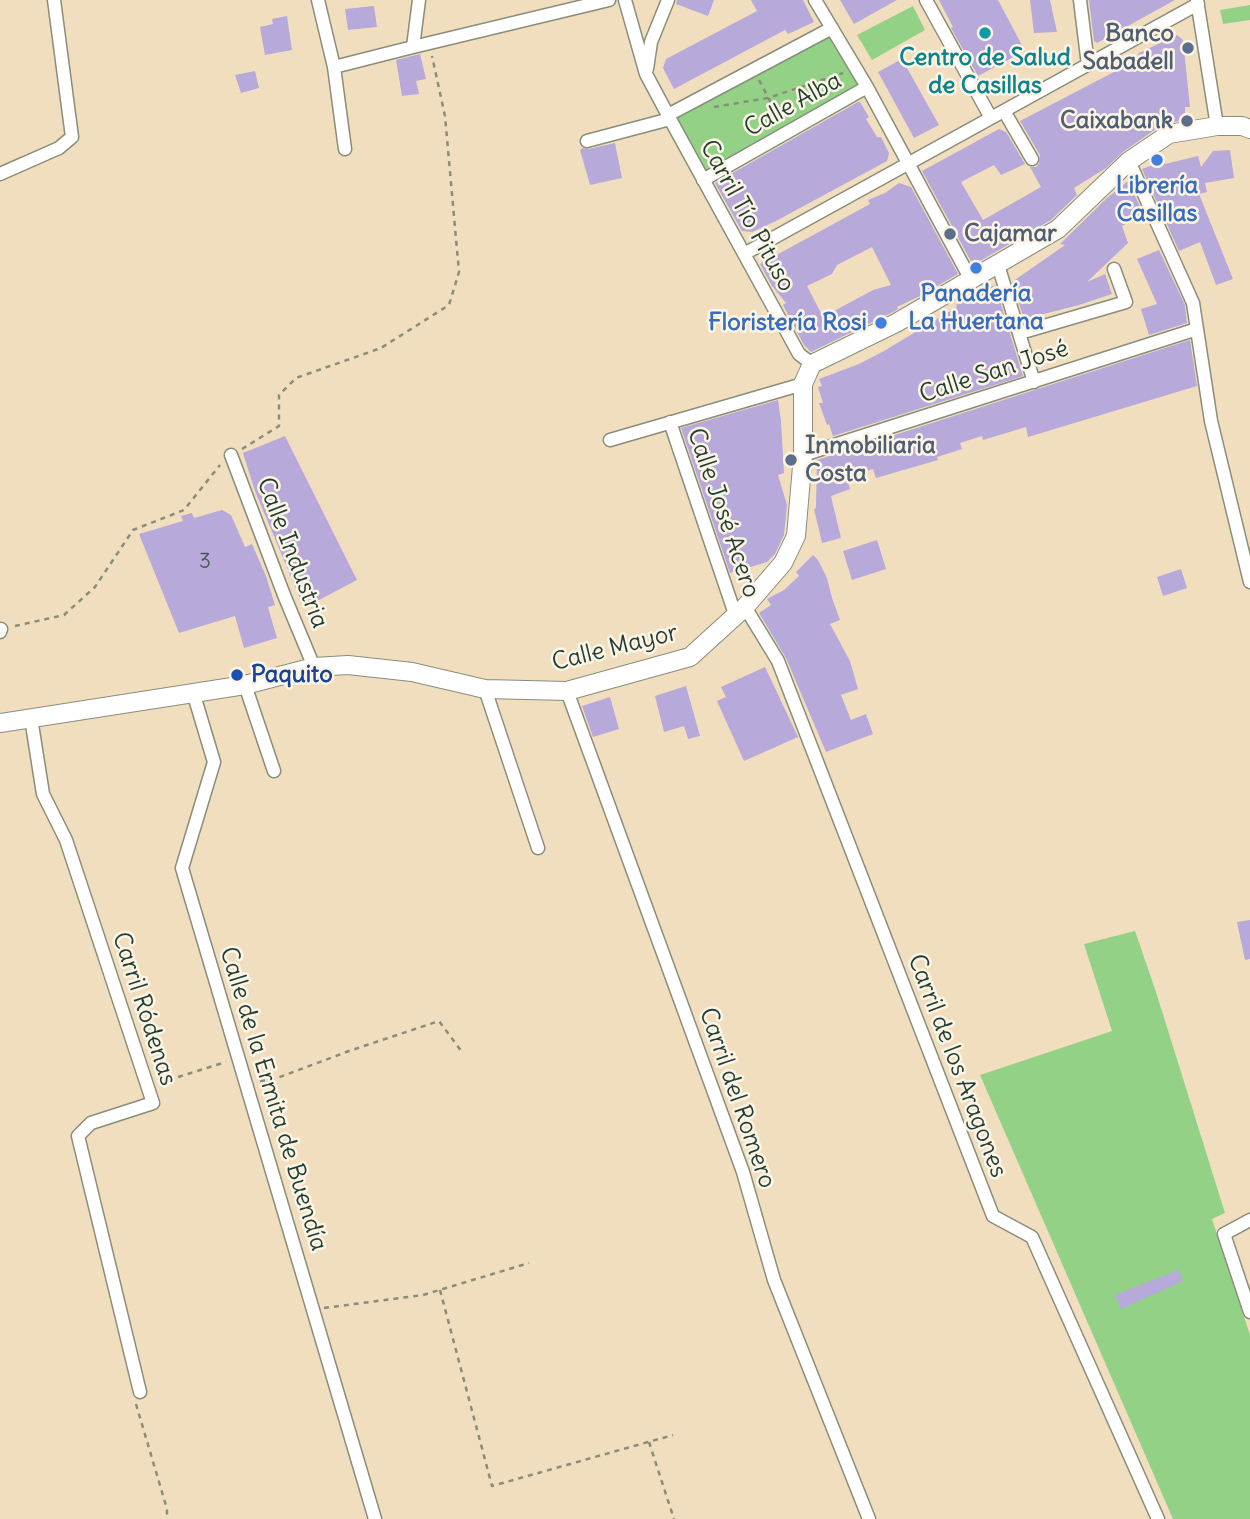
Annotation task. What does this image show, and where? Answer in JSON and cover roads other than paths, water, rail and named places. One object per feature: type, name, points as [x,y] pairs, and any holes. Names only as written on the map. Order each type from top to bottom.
[{"type":"street","points":[[0,174],[59,148],[72,137],[54,0]]},
{"type":"street","points":[[318,0],[334,67],[345,149]]},
{"type":"street","points":[[413,47],[419,0]]},
{"type":"street","points":[[334,67],[609,0]]},
{"type":"street","name":"Carril Tío Pituso","points":[[625,0],[646,74],[799,354],[812,364]]},
{"type":"street","points":[[646,74],[651,42],[668,0]]},
{"type":"street","points":[[815,0],[867,87],[971,280]]},
{"type":"street","points":[[926,0],[991,118]]},
{"type":"street","points":[[1080,0],[1088,65]]},
{"type":"street","points":[[744,254],[1198,2],[1217,126]]},
{"type":"street","name":"Calle Alba","points":[[669,117],[832,28]]},
{"type":"street","name":"Calle Alba","points":[[703,180],[867,87]]},
{"type":"street","points":[[1004,111],[1032,159]]},
{"type":"street","points":[[587,141],[669,117]]},
{"type":"street","points":[[812,364],[896,323],[1058,229],[1129,162],[1169,134],[1217,126],[1242,126],[1250,129]]},
{"type":"street","points":[[1129,162],[1193,303],[1211,421],[1250,582]]},
{"type":"street","points":[[998,265],[1034,382]]},
{"type":"street","points":[[1020,333],[1126,302],[1114,269]]},
{"type":"street","name":"Calle San José","points":[[803,456],[1197,329]]},
{"type":"street","name":"Calle Mayor","points":[[0,723],[245,685],[314,667],[348,665],[412,672],[485,689],[567,691],[690,657],[741,612],[783,563],[796,536],[803,456],[803,384],[812,364]]},
{"type":"street","points":[[610,440],[803,384]]},
{"type":"street","name":"Calle José Acero","points":[[670,422],[741,612]]},
{"type":"street","name":"Calle Industria","points":[[231,455],[314,667]]},
{"type":"street","name":"Carril de los Aragones","points":[[741,612],[778,661],[993,1216],[1032,1237],[1158,1519]]},
{"type":"street","points":[[245,685],[274,771]]},
{"type":"street","points":[[485,689],[538,848]]},
{"type":"street","name":"Carril del Romero","points":[[567,691],[743,1172],[774,1280],[869,1519]]},
{"type":"street","name":"Calle de la Ermita de Buendía","points":[[193,692],[214,762],[182,868],[375,1519]]},
{"type":"street","name":"Carril Ródenas","points":[[31,718],[43,794],[66,839],[153,1102],[91,1123],[78,1136],[140,1392]]},
{"type":"street","points":[[1250,1220],[1224,1234],[1250,1312]]},
{"type":"place","name":"Centro de Salud de Casillas","points":[[985,33]]},
{"type":"place","name":"Banco Sabadell","points":[[1188,48]]},
{"type":"place","name":"Caixabank","points":[[1187,121]]},
{"type":"place","name":"Librería Casillas","points":[[1157,160]]},
{"type":"place","name":"Cajamar","points":[[950,234]]},
{"type":"place","name":"Panadería La Huertana","points":[[976,268]]},
{"type":"place","name":"Floristería Rosi","points":[[881,323]]},
{"type":"place","name":"Inmobiliaria Costa","points":[[791,460]]},
{"type":"place","name":"Paquito","points":[[237,675]]}]
